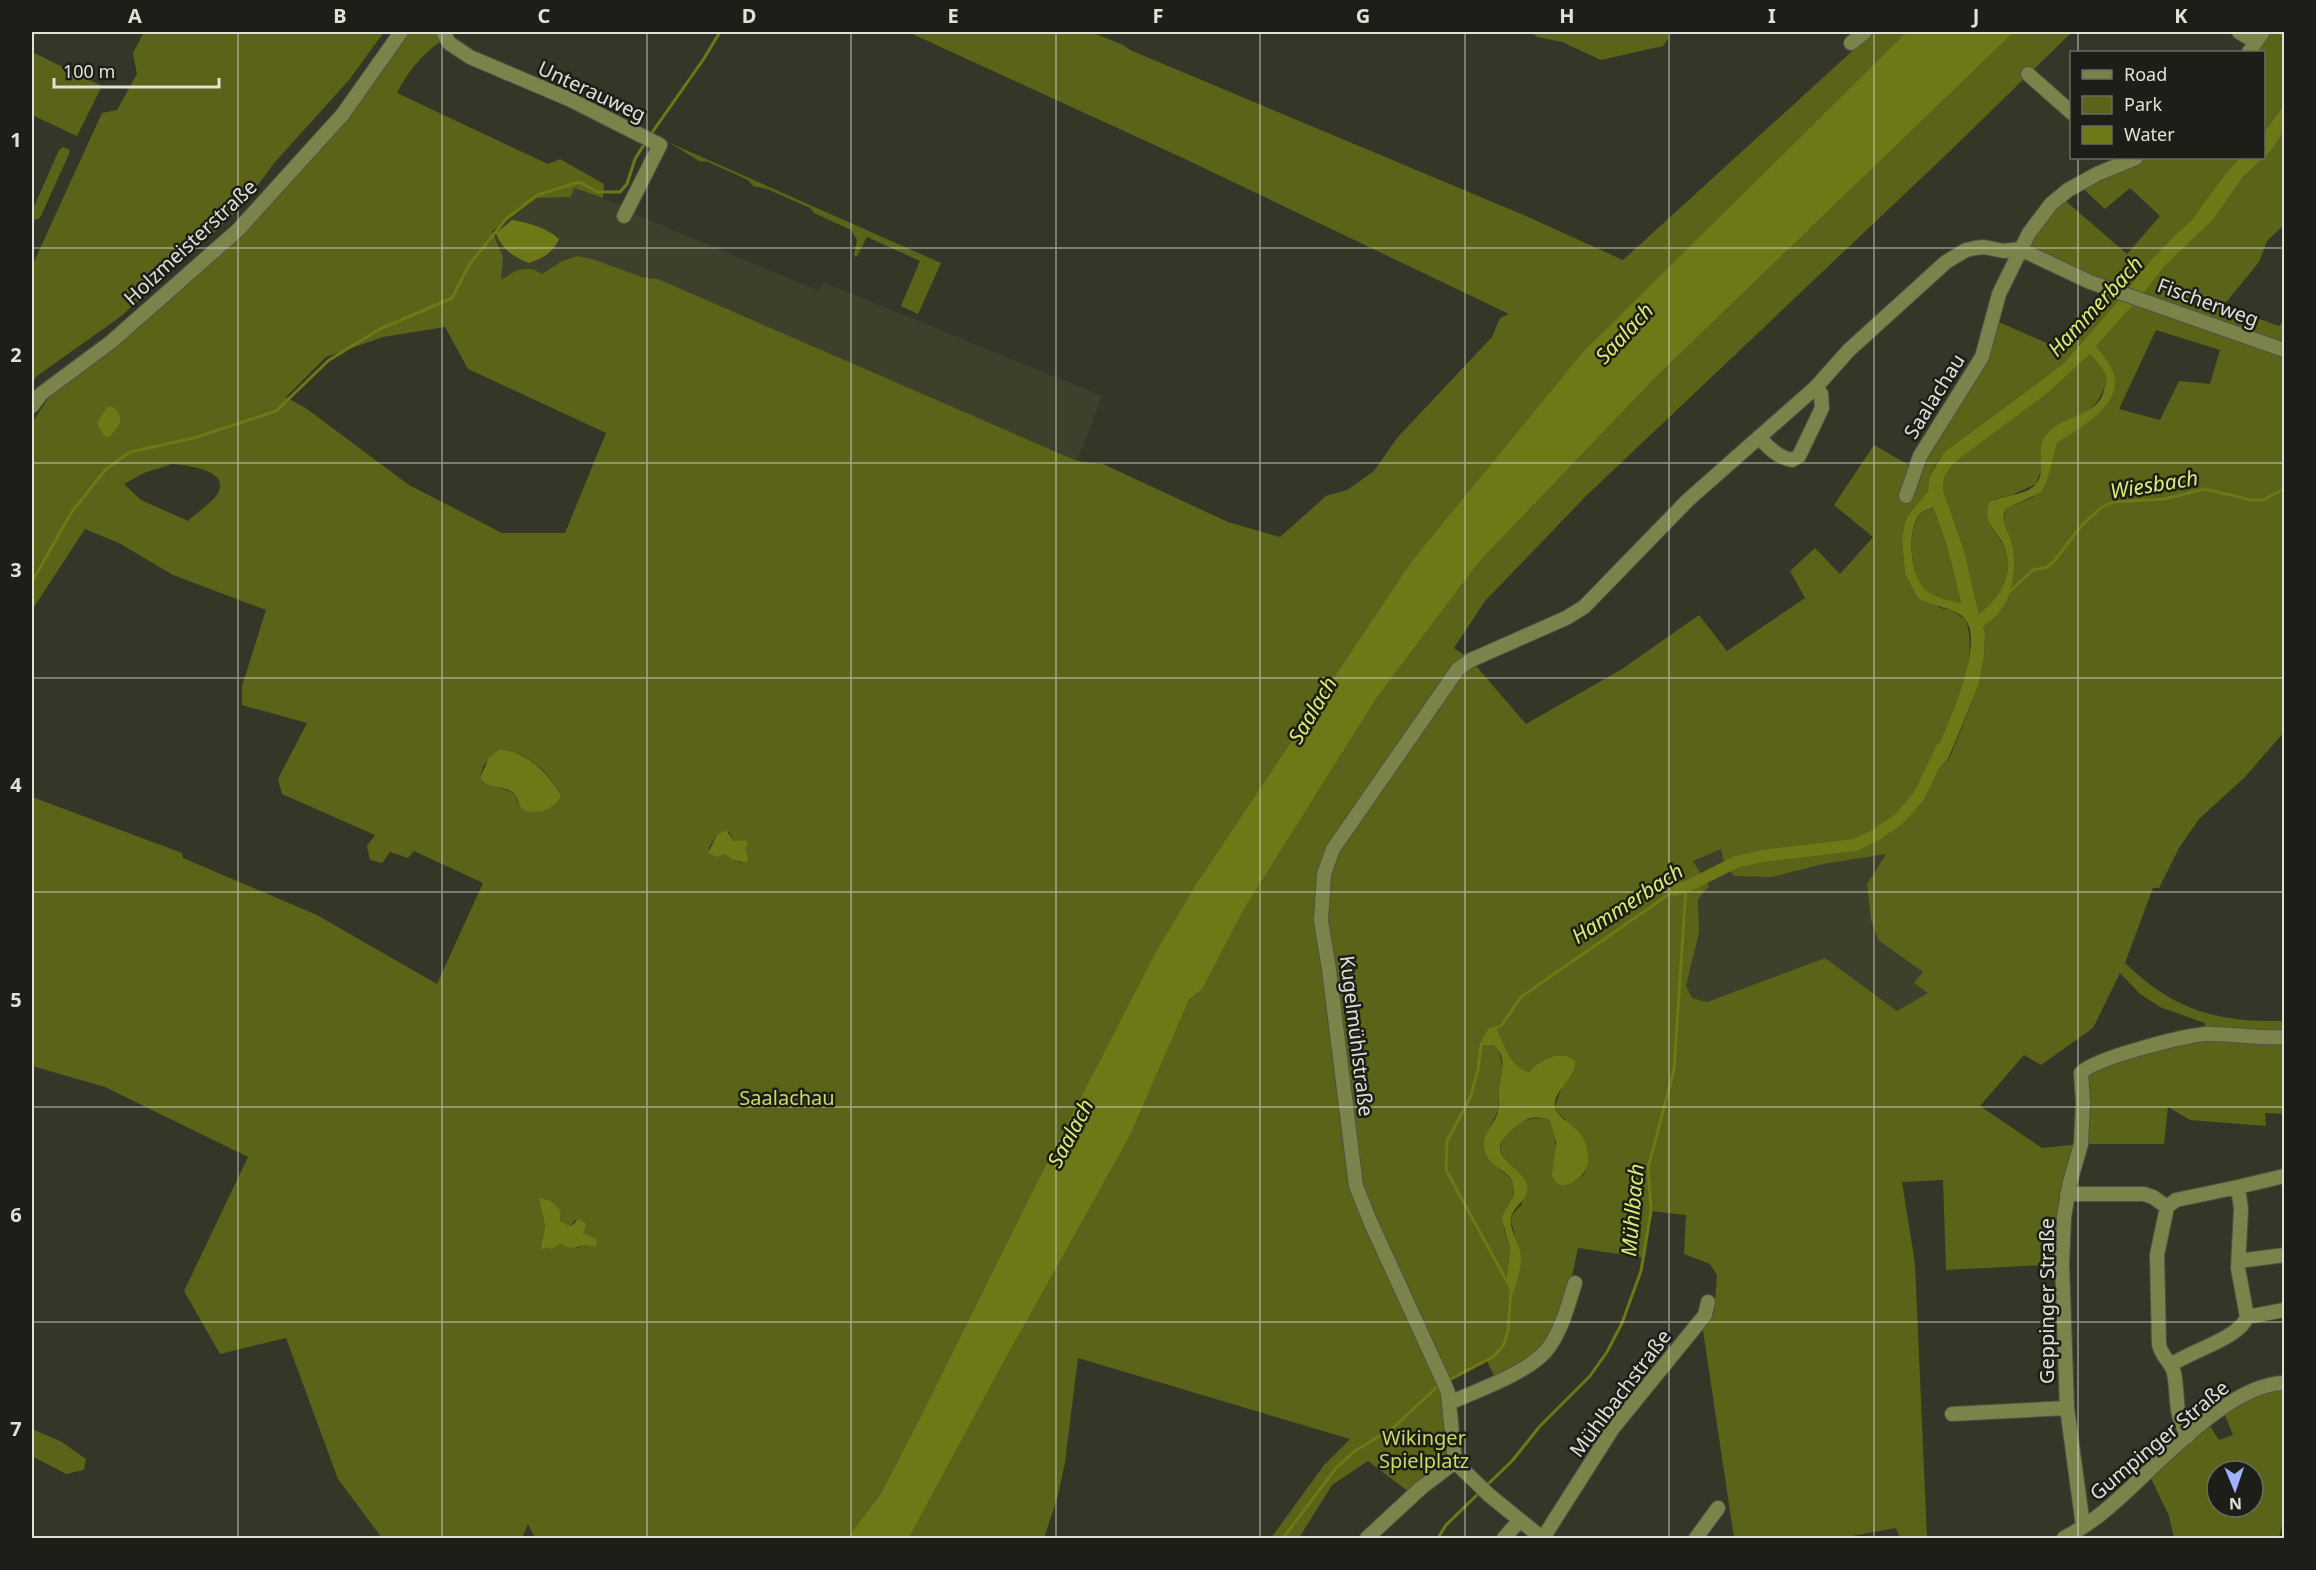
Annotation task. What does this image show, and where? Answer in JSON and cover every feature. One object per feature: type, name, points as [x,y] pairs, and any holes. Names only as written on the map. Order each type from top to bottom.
[{"type":"street","name":"Holzmeisterstraße","points":[[32,406],[41,394],[111,342],[238,230],[343,114],[401,32]]},
{"type":"street","name":"Unterauweg","points":[[443,32],[449,43],[470,57],[571,100],[660,145],[624,216]]},
{"type":"street","points":[[1851,43],[1865,32]]},
{"type":"street","points":[[2239,32],[2256,42]]},
{"type":"street","points":[[2028,74],[2070,111]]},
{"type":"street","name":"Saalachau","points":[[1906,496],[1920,456],[1982,357],[1996,303],[2020,249],[2040,218],[2060,196],[2082,182],[2134,159]]},
{"type":"street","points":[[1816,387],[1821,394],[1822,408],[1799,456],[1792,460],[1780,457],[1771,451],[1759,437],[1816,387],[1849,351],[1946,262],[1958,254],[1975,248],[1984,247],[2004,251],[2020,249]]},
{"type":"street","name":"Fischerweg","points":[[2020,249],[2071,275],[2284,350]]},
{"type":"street","name":"Kugelmühlstraße","points":[[1455,1462],[1448,1393],[1440,1370],[1356,1186],[1321,921],[1324,874],[1334,849],[1458,669],[1472,660],[1566,618],[1584,607],[1688,500],[1759,437]]},
{"type":"street","name":"Geppinger Straße","points":[[2080,1532],[2067,1408],[2062,1264],[2067,1194],[2081,1144],[2083,1102],[2080,1077],[2084,1069],[2115,1056],[2197,1035],[2284,1037]]},
{"type":"street","points":[[2188,1436],[2178,1419],[2174,1372],[2162,1356],[2160,1349],[2157,1255],[2167,1207],[2176,1200],[2284,1176]]},
{"type":"street","points":[[2171,1365],[2189,1353],[2232,1334],[2244,1324],[2247,1317],[2239,1275],[2241,1209],[2238,1187]]},
{"type":"street","points":[[2067,1194],[2144,1194],[2153,1197],[2167,1207]]},
{"type":"street","points":[[2239,1261],[2284,1255]]},
{"type":"street","points":[[1449,1403],[1516,1372],[1540,1357],[1548,1349],[1558,1331],[1575,1283]]},
{"type":"street","name":"Mühlbachstraße","points":[[1542,1539],[1613,1428],[1705,1315],[1708,1302]]},
{"type":"street","points":[[2247,1317],[2284,1310]]},
{"type":"street","name":"Gumpinger Straße","points":[[2064,1539],[2080,1532],[2188,1436],[2238,1396],[2261,1386],[2284,1383]]},
{"type":"street","name":"Geppinger Straße","points":[[1952,1414],[2067,1408]]},
{"type":"street","points":[[1367,1539],[1422,1487],[1455,1462],[1542,1539]]},
{"type":"street","points":[[1696,1539],[1718,1508]]},
{"type":"street","points":[[1504,1539],[1519,1521]]},
{"type":"shaded area","points":[[658,135],[670,143],[635,214],[819,291],[823,282],[1102,396],[1077,461],[658,279],[562,261],[542,274],[500,281],[492,231],[537,198],[570,197],[574,188],[617,204],[629,198],[646,151]]},
{"type":"shaded area","points":[[1722,848],[1772,877],[1823,864],[1886,853],[1867,884],[1871,920],[1878,940],[1923,972],[1929,993],[1897,1012],[1825,958],[1707,1002],[1692,998],[1686,986],[1699,934],[1698,899],[1693,861]]},
{"type":"green space","points":[[144,32],[384,32],[349,80],[275,162],[242,206],[120,317],[37,376],[32,383],[32,266],[102,113],[117,110],[137,74],[133,53]]},
{"type":"green space","name":"Saalachau","points":[[408,32],[434,32],[440,42],[415,65],[397,93],[548,164],[560,159],[604,184],[603,198],[574,188],[571,197],[537,198],[492,231],[503,257],[501,280],[516,271],[526,269],[542,274],[562,261],[577,256],[642,277],[658,279],[1077,461],[1103,464],[1228,522],[1280,537],[1326,496],[1347,490],[1374,471],[1397,438],[1492,337],[1500,318],[1509,314],[1185,159],[908,32],[1091,32],[1526,216],[1623,260],[1873,32],[1910,32],[1579,360],[1090,1083],[1029,1198],[880,1495],[847,1538],[535,1538],[528,1524],[522,1538],[382,1538],[338,1479],[286,1338],[220,1354],[184,1291],[248,1157],[105,1087],[32,1066],[32,797],[182,853],[183,858],[317,915],[437,984],[483,883],[414,851],[408,858],[390,852],[382,863],[370,860],[367,846],[375,835],[282,794],[278,779],[307,723],[242,705],[242,686],[266,610],[173,575],[119,543],[85,529],[32,610],[32,423],[51,394],[239,239],[348,118]],"holes":[[[445,327],[468,369],[606,433],[565,533],[502,533],[409,485],[307,409],[286,397],[326,357],[383,337]],[[172,464],[195,467],[217,478],[220,484],[219,491],[210,503],[188,521],[141,500],[124,484],[144,473]],[[500,749],[520,754],[536,764],[550,778],[561,795],[552,807],[517,802],[516,795],[486,783],[480,778],[484,765]],[[729,832],[734,841],[742,840],[745,852],[742,863],[732,860],[725,854],[708,849],[717,835]],[[539,1200],[551,1201],[561,1210],[560,1221],[571,1226],[575,1220],[583,1233],[597,1243],[595,1247],[583,1245],[578,1248],[561,1243],[540,1249],[545,1227]]]},
{"type":"green space","points":[[1532,32],[1668,32],[1668,39],[1663,46],[1601,60],[1562,42],[1537,37]]},
{"type":"green space","name":"Wikinger Spielplatz","points":[[2014,32],[2072,32],[1949,152],[1586,496],[1485,601],[1454,648],[1471,660],[1526,724],[1622,669],[1699,615],[1727,651],[1805,598],[1790,571],[1815,548],[1840,574],[1873,537],[1834,505],[1874,445],[1914,468],[1977,368],[1992,319],[2065,351],[2111,290],[2020,249],[2060,196],[2127,254],[2160,216],[2130,188],[2105,209],[2078,184],[2134,159],[2239,159],[2225,174],[2192,221],[2149,262],[2063,364],[1943,453],[1929,478],[1928,491],[1908,515],[1902,541],[1905,574],[1940,608],[1951,610],[1966,620],[1969,637],[1967,672],[1962,690],[1935,756],[1939,769],[1949,759],[1979,684],[1984,656],[1983,627],[2001,610],[2011,584],[2003,524],[2006,509],[2033,497],[2057,443],[2105,407],[2114,373],[2096,346],[2140,298],[2164,267],[2214,219],[2243,177],[2265,159],[2284,130],[2284,225],[2267,241],[2259,262],[2223,306],[2279,326],[2284,320],[2284,732],[2245,777],[2199,819],[2179,848],[2159,888],[2153,888],[2125,963],[2161,992],[2179,1003],[2198,1010],[2238,1019],[2284,1021],[2284,1114],[2265,1113],[2266,1126],[2190,1120],[2168,1107],[2164,1144],[2081,1144],[2062,1264],[1946,1270],[1943,1180],[1902,1182],[1915,1264],[1927,1538],[1900,1538],[1896,1528],[1841,1538],[1734,1538],[1702,1324],[1714,1314],[1717,1275],[1710,1264],[1684,1254],[1686,1215],[1651,1211],[1645,1258],[1578,1248],[1562,1323],[1555,1339],[1497,1381],[1487,1361],[1438,1386],[1448,1393],[1455,1462],[1413,1495],[1368,1461],[1332,1485],[1299,1538],[1271,1538],[1324,1465],[1350,1439],[1078,1358],[1065,1462],[1057,1499],[1044,1538],[909,1538],[1130,1136],[1189,1000],[1203,988],[1243,911],[1376,699],[1479,562],[1656,377]],"holes":[[[2156,330],[2220,350],[2210,384],[2179,381],[2160,420],[2119,409]],[[1721,849],[1724,863],[1734,876],[1772,877],[1823,864],[1886,854],[1867,884],[1871,920],[1878,940],[1923,972],[1914,983],[1928,993],[1897,1011],[1825,958],[1707,1002],[1692,998],[1686,986],[1699,933],[1698,899],[1709,886],[1693,861]],[[2120,973],[2140,994],[2160,1007],[2205,1023],[2204,1034],[2081,1073],[2081,1144],[2042,1148],[1980,1106],[2024,1055],[2041,1065],[2093,1028]],[[1496,1028],[1508,1055],[1517,1065],[1529,1072],[1539,1063],[1551,1057],[1564,1056],[1575,1061],[1572,1075],[1562,1087],[1555,1106],[1557,1112],[1565,1119],[1585,1173],[1575,1182],[1567,1185],[1554,1180],[1555,1135],[1550,1120],[1542,1118],[1526,1120],[1512,1128],[1502,1141],[1500,1149],[1514,1185],[1511,1179],[1488,1159],[1484,1149],[1489,1128],[1498,1111],[1499,1088],[1503,1071],[1499,1049],[1494,1045],[1482,1045]],[[1515,1186],[1522,1204],[1512,1215],[1517,1279],[1513,1294],[1506,1281],[1510,1250],[1504,1228]]]},
{"type":"green space","points":[[2263,32],[2284,32],[2284,105],[2265,131],[2265,51],[2250,51]]},
{"type":"green space","points":[[32,52],[102,86],[77,136],[32,115]]},
{"type":"green space","points":[[670,143],[941,263],[918,314],[901,306],[920,261],[867,237],[856,258],[854,254],[857,240],[851,230],[814,213],[810,208],[767,189],[753,186],[748,180],[708,162],[699,161]]},
{"type":"green space","points":[[63,147],[70,150],[69,154],[40,218],[34,220],[32,211],[59,150]]},
{"type":"green space","points":[[2090,354],[2107,378],[2100,397],[2083,414],[2057,426],[2036,484],[2012,495],[1995,499],[1987,509],[1990,523],[2002,543],[2008,563],[2000,592],[1979,614],[1964,550],[1943,490],[1946,474],[1955,461],[2049,392]]},
{"type":"green space","points":[[1933,507],[1947,546],[1961,603],[1930,594],[1922,587],[1915,571],[1912,550],[1913,529],[1921,514]]},
{"type":"green space","points":[[2284,1388],[2284,1516],[2279,1538],[2174,1538],[2169,1516],[2148,1472],[2206,1420],[2219,1440],[2233,1435],[2222,1408],[2238,1396]]},
{"type":"green space","points":[[32,1429],[62,1442],[86,1459],[84,1470],[66,1474],[32,1456]]},
{"type":"water","name":"Saalach","points":[[1907,32],[2014,32],[1656,377],[1479,562],[1376,699],[1243,911],[1203,988],[1189,1000],[1130,1136],[909,1538],[847,1538],[880,1495],[1156,952],[1197,883],[1412,561],[1584,351]]},
{"type":"water","points":[[2284,105],[2284,130],[2273,149],[2265,156],[2265,131]]},
{"type":"water","points":[[2239,159],[2262,159],[2243,177],[2214,219],[2164,267],[2140,298],[2096,346],[2114,374],[2115,386],[2112,397],[2097,415],[2057,443],[2046,484],[2041,492],[2006,509],[2004,522],[2014,558],[2009,595],[2001,610],[1983,627],[1984,656],[1979,684],[1948,759],[1939,769],[1934,756],[1962,687],[1971,647],[1970,631],[1961,615],[1918,598],[1905,574],[1902,541],[1908,515],[1928,491],[1929,478],[1943,453],[2063,364],[2149,262],[2192,220],[2225,174]],"holes":[[[2090,354],[2107,378],[2100,400],[2088,410],[2058,425],[2046,435],[2041,447],[2041,473],[2036,484],[2026,491],[1989,503],[1988,520],[2003,544],[2008,564],[2000,592],[1979,614],[1964,550],[1943,490],[1946,474],[1956,461],[2049,392]],[[1933,507],[1947,546],[1961,603],[1930,593],[1916,575],[1912,553],[1913,530],[1920,514],[1924,511]]]},
{"type":"water","points":[[512,220],[531,224],[559,239],[547,254],[529,263],[509,252],[496,233]]},
{"type":"water","points":[[107,407],[113,407],[120,419],[120,423],[109,437],[104,436],[97,423]]},
{"type":"water","points":[[500,749],[528,759],[543,771],[561,795],[554,805],[540,812],[523,810],[514,793],[487,784],[480,778],[489,758]]},
{"type":"water","points":[[726,830],[734,841],[748,842],[745,851],[748,856],[747,863],[732,860],[725,854],[717,857],[708,853],[717,835]]},
{"type":"water","points":[[1496,1028],[1512,1060],[1529,1072],[1539,1063],[1551,1057],[1570,1057],[1575,1061],[1572,1073],[1555,1101],[1555,1107],[1561,1117],[1584,1139],[1588,1160],[1583,1174],[1577,1180],[1565,1185],[1560,1184],[1552,1175],[1556,1142],[1550,1120],[1528,1119],[1503,1139],[1501,1154],[1522,1176],[1527,1186],[1526,1195],[1511,1218],[1521,1259],[1513,1295],[1506,1281],[1510,1250],[1502,1218],[1513,1196],[1513,1181],[1492,1163],[1484,1150],[1485,1136],[1498,1111],[1502,1059],[1494,1045],[1481,1045],[1489,1030]]},
{"type":"water","points":[[539,1199],[551,1201],[561,1210],[560,1221],[571,1226],[579,1219],[585,1223],[583,1233],[596,1239],[595,1247],[583,1245],[572,1248],[561,1243],[552,1249],[548,1247],[540,1250],[545,1227]]},
{"type":"waterway","points":[[651,134],[720,32]]},
{"type":"waterway","points":[[32,582],[71,513],[106,469],[130,452],[194,438],[276,411],[329,360],[380,329],[452,298],[469,265],[506,219],[537,195],[579,182],[598,192],[620,192],[627,184],[635,159],[645,143]]},
{"type":"waterway","name":"Wiesbach","points":[[2008,593],[2033,570],[2047,567],[2054,561],[2082,525],[2102,507],[2113,502],[2164,499],[2205,489],[2251,500],[2263,500],[2284,489]]},
{"type":"waterway","name":"Hammerbach","points":[[1675,890],[1686,887],[1736,862],[1762,856],[1855,845],[1874,836],[1899,819],[1919,796],[1942,748]]},
{"type":"waterway","name":"Mühlbach","points":[[1486,1486],[1512,1461],[1540,1426],[1590,1376],[1607,1352],[1622,1323],[1641,1271],[1651,1211],[1648,1168],[1674,1070],[1686,887]]},
{"type":"waterway","name":"Hammerbach","points":[[1449,1380],[1493,1357],[1503,1346],[1508,1331],[1511,1289],[1446,1170],[1447,1141],[1470,1098],[1478,1070],[1481,1045],[1489,1030],[1501,1026],[1521,997],[1675,890]]},
{"type":"waterway","points":[[1283,1538],[1336,1468],[1355,1451],[1394,1427],[1438,1386]]},
{"type":"waterway","name":"Mühlbach","points":[[1438,1538],[1446,1525],[1481,1491]]}]
